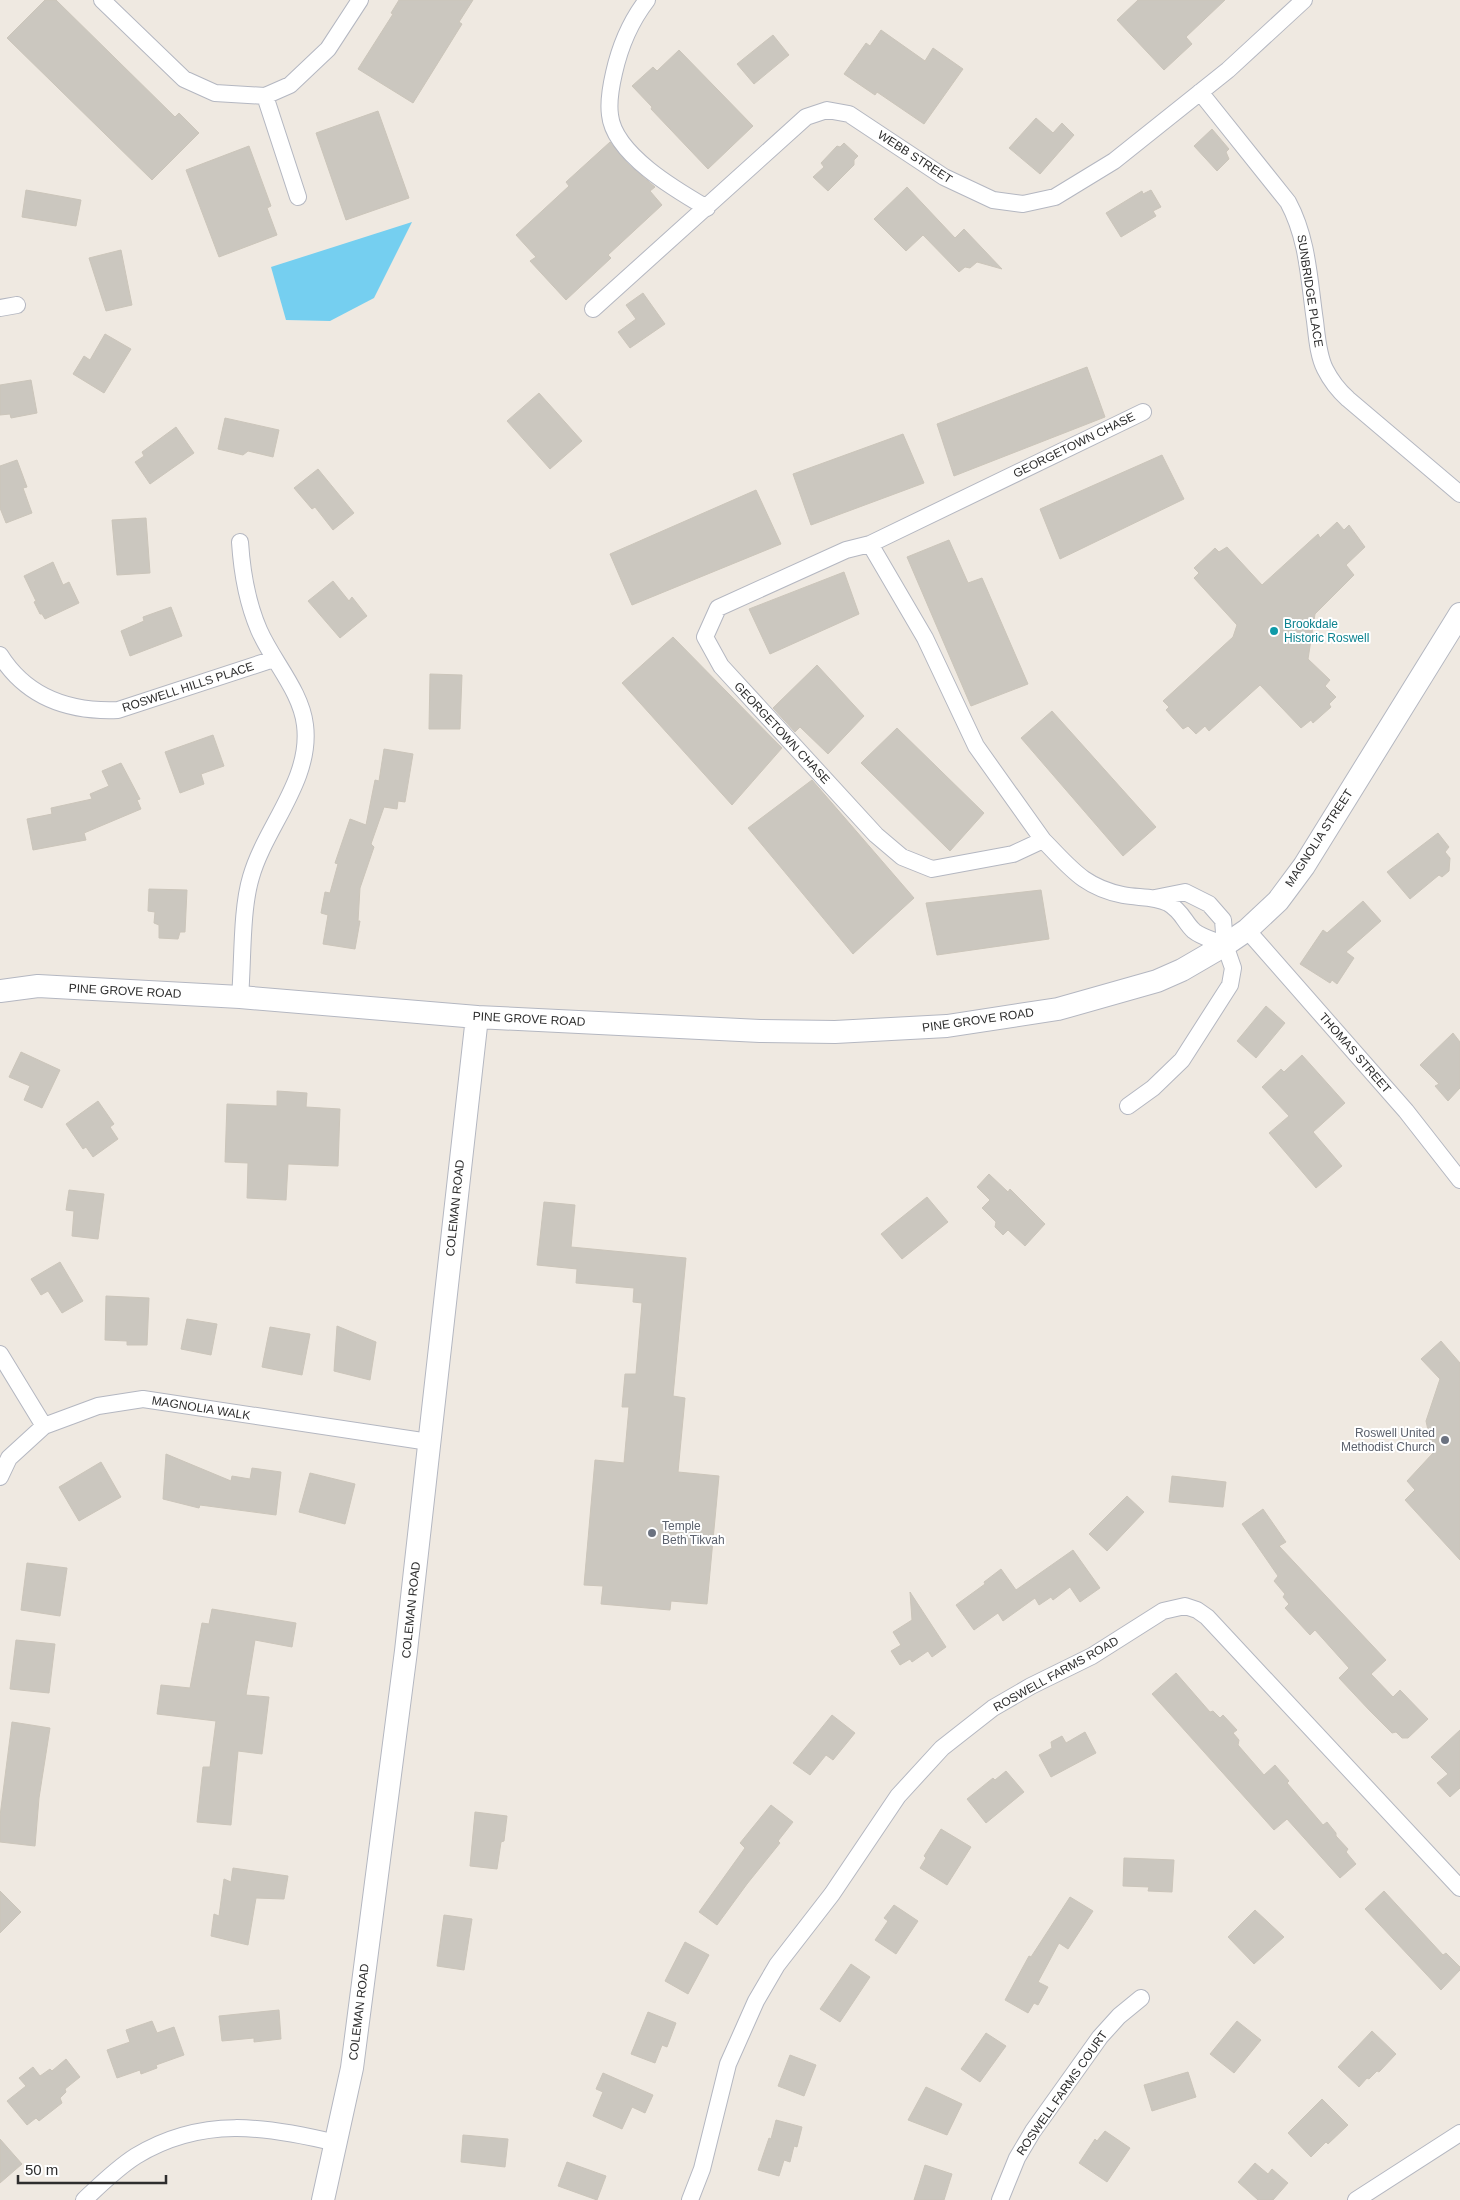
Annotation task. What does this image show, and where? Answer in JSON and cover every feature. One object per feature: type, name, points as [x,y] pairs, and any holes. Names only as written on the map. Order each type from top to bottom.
[{"type":"main road","name":"MAGNOLIA STREET","points":[[1058,1009],[1157,981],[1182,970],[1247,930],[1278,901],[1304,866],[1459,616]]},
{"type":"main road","name":"PINE GROVE ROAD","points":[[0,991],[38,986],[240,997],[477,1017],[835,1032],[947,1026],[1058,1009]]},
{"type":"main road","name":"COLEMAN ROAD","points":[[323,2200],[352,2068],[406,1651],[477,1017]]},
{"type":"street","points":[[102,0],[184,79],[215,93],[264,96],[290,85],[328,49],[360,0]]},
{"type":"street","points":[[647,0],[621,45],[616,61],[611,84],[611,122],[619,139],[661,180],[707,208]]},
{"type":"street","name":"WEBB STREET","points":[[593,309],[806,117],[827,110],[849,114],[944,178],[993,200],[1023,204],[1055,197],[1114,162],[1228,70],[1304,0]]},
{"type":"street","name":"SUNBRIDGE PLACE","points":[[1200,92],[1288,202],[1298,221],[1304,240],[1318,346],[1324,367],[1333,385],[1348,400],[1460,494]]},
{"type":"street","points":[[264,96],[298,197]]},
{"type":"street","points":[[0,308],[17,306]]},
{"type":"street","name":"GEORGETOWN CHASE","points":[[1043,840],[1013,854],[932,869],[902,857],[876,835],[721,666],[705,637],[718,608],[846,550],[870,544],[1143,412]]},
{"type":"street","points":[[240,542],[242,572],[249,602],[260,631],[300,704],[305,725],[306,746],[298,776],[259,853],[250,878],[246,902],[240,997]]},
{"type":"street","points":[[870,544],[925,638],[976,746],[1043,840],[1081,879],[1101,889],[1121,894],[1154,898],[1168,903],[1183,914],[1194,931],[1225,945]]},
{"type":"street","name":"ROSWELL HILLS PLACE","points":[[0,655],[10,671],[42,696],[77,709],[98,711],[118,710],[274,659]]},
{"type":"street","points":[[1128,1106],[1153,1088],[1182,1060],[1230,986],[1233,968],[1225,945],[1223,920],[1209,904],[1184,892],[1154,898]]},
{"type":"street","name":"THOMAS STREET","points":[[1247,930],[1406,1111],[1460,1180]]},
{"type":"street","points":[[0,1354],[44,1426]]},
{"type":"street","name":"MAGNOLIA WALK","points":[[0,1477],[9,1458],[44,1426],[98,1406],[143,1399],[429,1442]]},
{"type":"street","name":"ROSWELL FARMS ROAD","points":[[690,2200],[702,2168],[728,2064],[756,2001],[777,1966],[832,1894],[898,1796],[942,1748],[993,1708],[1031,1686],[1092,1656],[1163,1610],[1185,1606],[1197,1610],[1207,1617],[1460,1888]]},
{"type":"street","name":"ROSWELL FARMS COURT","points":[[1000,2200],[1017,2158],[1033,2131],[1100,2036],[1119,2016],[1141,1998]]},
{"type":"street","points":[[84,2200],[114,2172],[136,2156],[185,2134],[212,2129],[242,2128],[285,2131],[336,2143]]},
{"type":"street","points":[[1356,2200],[1460,2133]]},
{"type":"water","points":[[412,222],[374,298],[330,321],[286,320],[271,267]]},
{"type":"building","points":[[45,0],[56,0],[175,117],[179,113],[199,133],[152,180],[7,38]]},
{"type":"building","points":[[399,0],[473,0],[459,22],[462,24],[413,103],[358,69],[393,14],[391,13]]},
{"type":"building","points":[[1138,0],[1225,0],[1186,37],[1192,44],[1164,70],[1117,20]]},
{"type":"building","points":[[881,30],[925,61],[933,48],[963,69],[924,124],[877,92],[875,95],[844,74],[866,43],[870,46]]},
{"type":"building","points":[[773,35],[789,55],[754,84],[737,64]]},
{"type":"building","points":[[679,50],[753,126],[708,169],[651,109],[652,107],[632,86],[653,67],[657,71]]},
{"type":"building","points":[[378,111],[409,198],[346,220],[316,133]]},
{"type":"building","points":[[1036,118],[1053,133],[1062,123],[1074,135],[1040,174],[1009,148]]},
{"type":"building","points":[[1212,129],[1229,149],[1226,152],[1229,159],[1217,171],[1194,146]]},
{"type":"building","points":[[610,142],[628,164],[655,187],[650,191],[662,205],[608,255],[611,258],[566,300],[530,261],[536,257],[516,235],[569,186],[566,182]]},
{"type":"building","points":[[844,143],[858,156],[854,160],[854,165],[828,191],[813,177],[824,167],[821,163],[837,146],[840,147]]},
{"type":"building","points":[[249,146],[271,206],[267,208],[277,235],[219,257],[186,170]]},
{"type":"building","points":[[907,187],[955,238],[964,229],[1002,269],[977,262],[970,268],[965,267],[959,272],[923,235],[906,251],[874,219]]},
{"type":"building","points":[[26,190],[81,200],[76,226],[22,217]]},
{"type":"building","points":[[1151,190],[1161,207],[1153,211],[1156,216],[1121,237],[1106,213],[1142,191],[1143,194]]},
{"type":"building","points":[[121,250],[132,305],[106,311],[89,258]]},
{"type":"building","points":[[643,293],[665,324],[630,348],[618,332],[636,319],[626,305]]},
{"type":"building","points":[[105,334],[131,349],[104,393],[73,374],[84,356],[90,360]]},
{"type":"building","points":[[1087,367],[1105,417],[954,476],[937,424]]},
{"type":"building","points":[[31,380],[37,413],[11,418],[10,414],[0,415],[0,385]]},
{"type":"building","points":[[539,393],[582,441],[550,469],[507,421]]},
{"type":"building","points":[[225,418],[279,430],[273,457],[248,451],[243,455],[218,449]]},
{"type":"building","points":[[176,427],[194,453],[150,484],[135,462],[144,456],[142,452]]},
{"type":"building","points":[[903,434],[924,483],[811,525],[793,474]]},
{"type":"building","points":[[1162,455],[1184,499],[1060,559],[1040,509]]},
{"type":"building","points":[[17,460],[27,487],[23,488],[32,513],[6,523],[0,508],[0,466]]},
{"type":"building","points":[[318,469],[354,513],[333,530],[315,507],[312,509],[294,488]]},
{"type":"building","points":[[756,490],[781,544],[632,605],[610,554]]},
{"type":"building","points":[[146,518],[150,573],[117,575],[112,520]]},
{"type":"building","name":"Brookdale Historic Roswell","points":[[1337,522],[1344,530],[1349,525],[1365,547],[1346,565],[1354,575],[1315,614],[1308,659],[1330,680],[1325,686],[1336,697],[1329,704],[1331,707],[1313,723],[1311,720],[1301,728],[1260,685],[1209,731],[1205,726],[1196,734],[1188,726],[1183,729],[1166,710],[1169,707],[1163,701],[1233,637],[1237,625],[1194,578],[1199,573],[1194,568],[1215,548],[1219,552],[1227,547],[1262,585],[1318,534],[1320,538]]},
{"type":"building","points":[[949,540],[968,583],[982,578],[1028,684],[971,706],[907,557]]},
{"type":"building","points":[[53,562],[63,585],[69,582],[79,603],[45,619],[34,602],[36,601],[24,576]]},
{"type":"building","points":[[844,572],[859,614],[770,654],[749,609]]},
{"type":"building","points":[[333,581],[349,601],[352,597],[367,616],[340,638],[308,601]]},
{"type":"building","points":[[171,607],[182,636],[130,656],[121,631],[144,621],[143,617]]},
{"type":"building","points":[[673,637],[782,748],[732,805],[622,683]]},
{"type":"building","points":[[817,665],[864,716],[828,754],[800,727],[795,732],[773,708]]},
{"type":"building","points":[[430,674],[462,675],[460,729],[429,729]]},
{"type":"building","points":[[1052,711],[1156,827],[1123,856],[1021,738]]},
{"type":"building","points":[[897,728],[984,813],[950,851],[861,763]]},
{"type":"building","points":[[213,735],[224,766],[201,774],[204,784],[180,793],[165,752]]},
{"type":"building","points":[[384,749],[413,754],[405,802],[398,801],[397,809],[384,807],[371,844],[374,847],[360,888],[358,921],[360,921],[355,949],[323,944],[328,915],[321,913],[325,892],[330,893],[338,864],[335,863],[350,819],[366,825],[375,780],[379,781]]},
{"type":"building","points":[[121,763],[140,799],[137,800],[141,809],[84,833],[86,840],[33,850],[27,819],[52,814],[51,808],[92,799],[90,794],[109,786],[102,771]]},
{"type":"building","points":[[812,780],[914,898],[853,954],[748,828]]},
{"type":"building","points":[[1438,833],[1449,847],[1445,852],[1450,858],[1449,871],[1442,877],[1439,875],[1410,899],[1387,872]]},
{"type":"building","points":[[149,889],[187,890],[185,932],[180,932],[178,939],[159,938],[159,925],[154,923],[155,912],[148,911]]},
{"type":"building","points":[[1041,890],[1049,939],[937,955],[926,903]]},
{"type":"building","points":[[1363,901],[1381,921],[1346,952],[1354,958],[1337,984],[1332,980],[1330,983],[1300,964],[1323,930],[1327,933]]},
{"type":"building","points":[[1266,1006],[1285,1023],[1256,1058],[1237,1041]]},
{"type":"building","points":[[1453,1033],[1460,1042],[1460,1088],[1448,1101],[1435,1086],[1439,1084],[1420,1065]]},
{"type":"building","points":[[21,1052],[60,1070],[42,1108],[24,1100],[30,1086],[9,1077]]},
{"type":"building","points":[[1302,1055],[1345,1103],[1313,1132],[1342,1166],[1316,1188],[1269,1133],[1289,1116],[1262,1087],[1281,1069],[1284,1072]]},
{"type":"building","points":[[277,1091],[307,1093],[306,1107],[340,1109],[338,1166],[288,1164],[286,1200],[247,1198],[248,1163],[225,1162],[227,1104],[277,1106]]},
{"type":"building","points":[[98,1101],[114,1124],[110,1127],[118,1139],[93,1157],[86,1147],[83,1149],[66,1124]]},
{"type":"building","points":[[989,1174],[1008,1192],[1010,1189],[1045,1224],[1025,1246],[1008,1230],[1003,1235],[995,1227],[996,1222],[982,1208],[990,1200],[977,1187]]},
{"type":"building","points":[[69,1190],[104,1194],[98,1239],[72,1236],[74,1211],[66,1210]]},
{"type":"building","points":[[927,1197],[948,1222],[902,1259],[881,1234]]},
{"type":"building","points":[[544,1202],[575,1205],[571,1247],[686,1258],[673,1396],[685,1398],[678,1472],[719,1476],[707,1604],[671,1601],[670,1610],[601,1604],[603,1586],[584,1585],[595,1460],[624,1463],[629,1407],[622,1407],[625,1374],[636,1374],[642,1303],[633,1302],[634,1288],[576,1283],[577,1269],[537,1265]]},
{"type":"building","points":[[60,1262],[83,1301],[62,1313],[48,1291],[41,1295],[31,1279]]},
{"type":"building","points":[[106,1296],[149,1298],[147,1345],[127,1345],[127,1341],[105,1340]]},
{"type":"building","points":[[187,1319],[217,1324],[211,1355],[181,1349]]},
{"type":"building","points":[[337,1326],[376,1342],[370,1380],[334,1371]]},
{"type":"building","points":[[270,1327],[310,1334],[302,1375],[262,1367]]},
{"type":"building","name":"Roswell United Methodist Church","points":[[1441,1341],[1460,1363],[1460,1560],[1405,1500],[1415,1490],[1407,1481],[1433,1453],[1426,1421],[1440,1379],[1421,1359]]},
{"type":"building","points":[[166,1454],[231,1481],[232,1476],[250,1479],[252,1468],[281,1472],[276,1515],[200,1505],[199,1508],[163,1499]]},
{"type":"building","points":[[101,1462],[121,1497],[79,1521],[59,1487]]},
{"type":"building","points":[[310,1473],[355,1484],[345,1524],[299,1512]]},
{"type":"building","points":[[1172,1476],[1226,1482],[1223,1507],[1169,1502]]},
{"type":"building","points":[[1127,1496],[1144,1512],[1107,1551],[1089,1534]]},
{"type":"building","points":[[1263,1509],[1286,1542],[1279,1546],[1386,1660],[1371,1674],[1393,1697],[1400,1690],[1428,1719],[1408,1738],[1402,1738],[1396,1732],[1392,1733],[1370,1711],[1339,1678],[1349,1668],[1315,1630],[1310,1635],[1285,1608],[1289,1604],[1283,1597],[1285,1594],[1274,1581],[1278,1576],[1242,1524]]},
{"type":"building","points":[[1073,1550],[1100,1588],[1080,1602],[1070,1587],[1053,1600],[1051,1597],[1039,1605],[1035,1598],[1003,1621],[998,1613],[974,1630],[956,1605],[985,1584],[984,1582],[1001,1569],[1016,1590]]},
{"type":"building","points":[[27,1563],[67,1568],[60,1616],[21,1610]]},
{"type":"building","points":[[910,1592],[946,1647],[932,1657],[928,1651],[912,1662],[910,1659],[900,1665],[891,1651],[901,1645],[893,1632],[912,1620]]},
{"type":"building","points":[[212,1609],[296,1623],[292,1647],[255,1640],[246,1695],[269,1697],[262,1754],[238,1751],[231,1825],[197,1822],[203,1767],[210,1767],[216,1721],[157,1714],[161,1685],[190,1688],[202,1623],[209,1624]]},
{"type":"building","points":[[16,1640],[55,1644],[49,1693],[10,1689]]},
{"type":"building","points":[[1176,1673],[1210,1712],[1213,1711],[1220,1718],[1223,1715],[1237,1730],[1233,1733],[1239,1740],[1238,1745],[1264,1775],[1275,1765],[1289,1781],[1287,1783],[1323,1825],[1327,1822],[1336,1833],[1336,1836],[1348,1849],[1346,1852],[1356,1864],[1340,1878],[1287,1819],[1274,1830],[1152,1694]]},
{"type":"building","points":[[832,1715],[855,1733],[833,1760],[826,1755],[810,1775],[793,1763]]},
{"type":"building","points":[[12,1722],[50,1728],[39,1798],[35,1846],[0,1842],[0,1816]]},
{"type":"building","points":[[1460,1730],[1460,1788],[1450,1797],[1437,1783],[1448,1774],[1431,1757]]},
{"type":"building","points":[[1085,1732],[1096,1753],[1051,1777],[1039,1755],[1052,1748],[1051,1742],[1062,1736],[1066,1743]]},
{"type":"building","points":[[1006,1771],[1024,1792],[986,1823],[967,1799],[993,1778],[995,1780]]},
{"type":"building","points":[[771,1805],[793,1822],[778,1841],[780,1843],[717,1925],[699,1912],[745,1848],[740,1843]]},
{"type":"building","points":[[475,1812],[507,1816],[504,1841],[501,1842],[497,1869],[470,1866]]},
{"type":"building","points":[[941,1829],[971,1847],[947,1885],[920,1868],[926,1858],[924,1856]]},
{"type":"building","points":[[1124,1858],[1174,1860],[1172,1892],[1148,1891],[1149,1887],[1123,1886]]},
{"type":"building","points":[[233,1868],[288,1876],[284,1899],[256,1898],[248,1945],[211,1936],[214,1914],[219,1916],[224,1879],[231,1882]]},
{"type":"building","points":[[0,1891],[21,1912],[0,1933]]},
{"type":"building","points":[[1384,1891],[1443,1955],[1446,1953],[1460,1967],[1460,1970],[1441,1990],[1365,1909]]},
{"type":"building","points":[[1070,1897],[1093,1911],[1068,1949],[1059,1943],[1038,1982],[1048,1987],[1038,2005],[1034,2003],[1028,2013],[1005,2000],[1029,1956],[1031,1957]]},
{"type":"building","points":[[894,1905],[918,1921],[896,1954],[875,1940],[888,1921],[884,1918]]},
{"type":"building","points":[[1255,1910],[1284,1937],[1254,1964],[1228,1937]]},
{"type":"building","points":[[444,1915],[472,1919],[464,1970],[437,1966]]},
{"type":"building","points":[[685,1942],[709,1955],[688,1994],[665,1981]]},
{"type":"building","points":[[851,1964],[870,1977],[840,2022],[820,2009]]},
{"type":"building","points":[[279,2010],[281,2039],[254,2042],[254,2038],[222,2041],[219,2016]]},
{"type":"building","points":[[648,2012],[676,2023],[667,2047],[662,2045],[655,2063],[631,2054]]},
{"type":"building","points":[[152,2021],[157,2033],[174,2027],[184,2055],[156,2065],[157,2068],[141,2074],[140,2070],[117,2078],[107,2050],[130,2042],[126,2030]]},
{"type":"building","points":[[1237,2021],[1261,2040],[1234,2073],[1210,2054]]},
{"type":"building","points":[[1372,2031],[1396,2054],[1379,2072],[1377,2071],[1369,2079],[1367,2078],[1359,2087],[1338,2067]]},
{"type":"building","points":[[986,2033],[1006,2046],[980,2082],[961,2069]]},
{"type":"building","points":[[790,2055],[816,2065],[804,2096],[778,2086]]},
{"type":"building","points":[[66,2059],[80,2077],[65,2089],[66,2092],[60,2098],[62,2103],[39,2121],[36,2118],[27,2125],[7,2101],[26,2086],[19,2078],[33,2067],[40,2076],[50,2069],[52,2071]]},
{"type":"building","points":[[1188,2072],[1196,2097],[1152,2111],[1144,2085]]},
{"type":"building","points":[[603,2073],[653,2095],[645,2113],[632,2107],[622,2129],[593,2116],[603,2092],[596,2089]]},
{"type":"building","points":[[926,2087],[962,2104],[947,2135],[908,2120]]},
{"type":"building","points":[[1322,2099],[1348,2125],[1328,2144],[1326,2142],[1311,2157],[1288,2133]]},
{"type":"building","points":[[776,2120],[802,2127],[797,2147],[794,2146],[790,2162],[784,2160],[779,2176],[758,2170],[769,2138],[771,2139]]},
{"type":"building","points":[[1105,2131],[1130,2148],[1107,2182],[1079,2163],[1095,2139],[1097,2141]]},
{"type":"building","points":[[463,2135],[508,2139],[505,2167],[461,2162]]},
{"type":"building","points":[[0,2139],[22,2164],[0,2183]]},
{"type":"building","points":[[567,2162],[606,2176],[597,2200],[558,2186]]},
{"type":"building","points":[[1255,2163],[1268,2174],[1272,2169],[1288,2183],[1273,2200],[1258,2200],[1238,2182]]},
{"type":"building","points":[[925,2165],[952,2174],[944,2200],[914,2200]]},
{"type":"place","name":"Brookdale Historic Roswell","points":[[1274,631]]},
{"type":"place","name":"Roswell United Methodist Church","points":[[1445,1440]]},
{"type":"place","name":"Temple Beth Tikvah","points":[[652,1533]]}]
